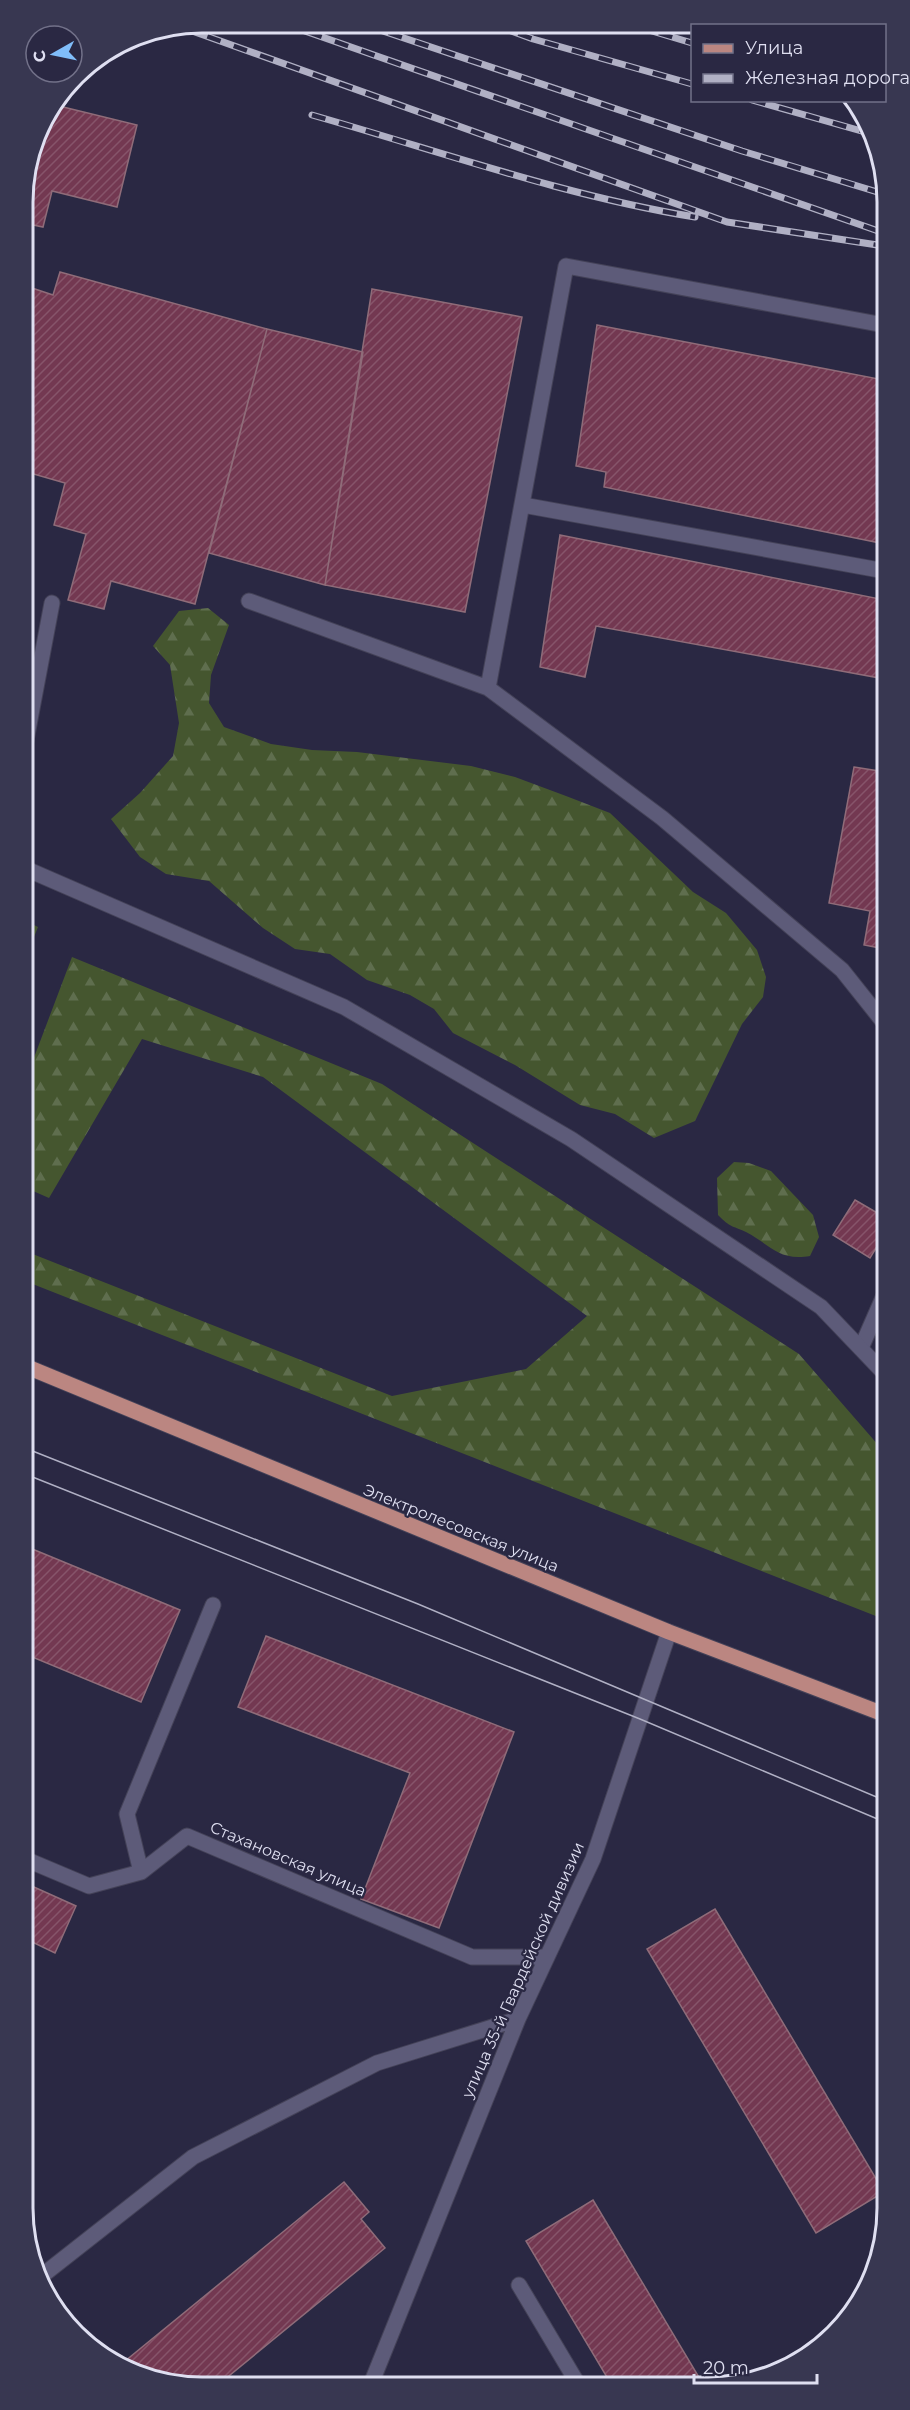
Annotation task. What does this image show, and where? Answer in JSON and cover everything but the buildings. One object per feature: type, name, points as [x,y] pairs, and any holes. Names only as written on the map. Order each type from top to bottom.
[{"type":"main road","name":"Электролесовская улица","points":[[33,1368],[669,1632],[877,1712]]},
{"type":"street","points":[[488,688],[566,266],[877,324]]},
{"type":"street","points":[[523,505],[877,570]]},
{"type":"street","points":[[249,601],[488,688],[663,818],[842,969],[877,1014]]},
{"type":"street","points":[[33,703],[52,603]]},
{"type":"street","points":[[33,872],[344,1007],[570,1139],[821,1307],[877,1365]]},
{"type":"street","points":[[861,1348],[877,1312]]},
{"type":"street","points":[[141,1872],[127,1814],[213,1605]]},
{"type":"street","name":"улица 35-й Гвардейской дивизии","points":[[374,2377],[518,2019],[593,1859],[669,1632]]},
{"type":"street","name":"Стахановская улица","points":[[33,1861],[89,1886],[141,1872],[187,1836],[472,1957],[547,1958]]},
{"type":"street","points":[[46,2273],[193,2157],[377,2063],[518,2019]]},
{"type":"street","points":[[519,2285],[574,2377]]},
{"type":"green space","points":[[208,608],[229,625],[211,675],[209,703],[224,727],[271,744],[471,766],[515,777],[610,813],[693,892],[726,913],[757,950],[766,977],[763,997],[742,1024],[695,1121],[654,1138],[615,1114],[580,1105],[515,1065],[453,1033],[434,1009],[410,995],[367,980],[330,954],[295,949],[263,928],[209,881],[166,874],[140,857],[111,819],[140,793],[173,756],[179,723],[170,665],[153,646],[179,611]]},
{"type":"green space","points":[[33,924],[38,927],[33,940]]},
{"type":"green space","points":[[72,957],[382,1084],[799,1354],[877,1444],[877,1616],[33,1284],[33,1254],[392,1396],[526,1369],[587,1316],[263,1077],[142,1039],[49,1198],[33,1191],[33,1060]]},
{"type":"green space","points":[[734,1162],[749,1163],[771,1171],[813,1215],[819,1237],[810,1256],[790,1256],[775,1251],[718,1215],[717,1178]]},
{"type":"green space","points":[[877,1312],[877,1337],[862,1325]]},
{"type":"tram line","points":[[33,1451],[418,1604],[877,1797]]},
{"type":"tram line","points":[[33,1477],[640,1719],[877,1819]]},
{"type":"railway","points":[[198,33],[727,222],[877,245]]},
{"type":"railway","points":[[311,33],[877,231]]},
{"type":"railway","points":[[389,33],[742,151],[877,192]]},
{"type":"railway","points":[[517,33],[691,84]]},
{"type":"railway","points":[[659,33],[691,43]]},
{"type":"railway","points":[[759,102],[862,131]]},
{"type":"railway","points":[[312,115],[550,185],[695,217]]}]
